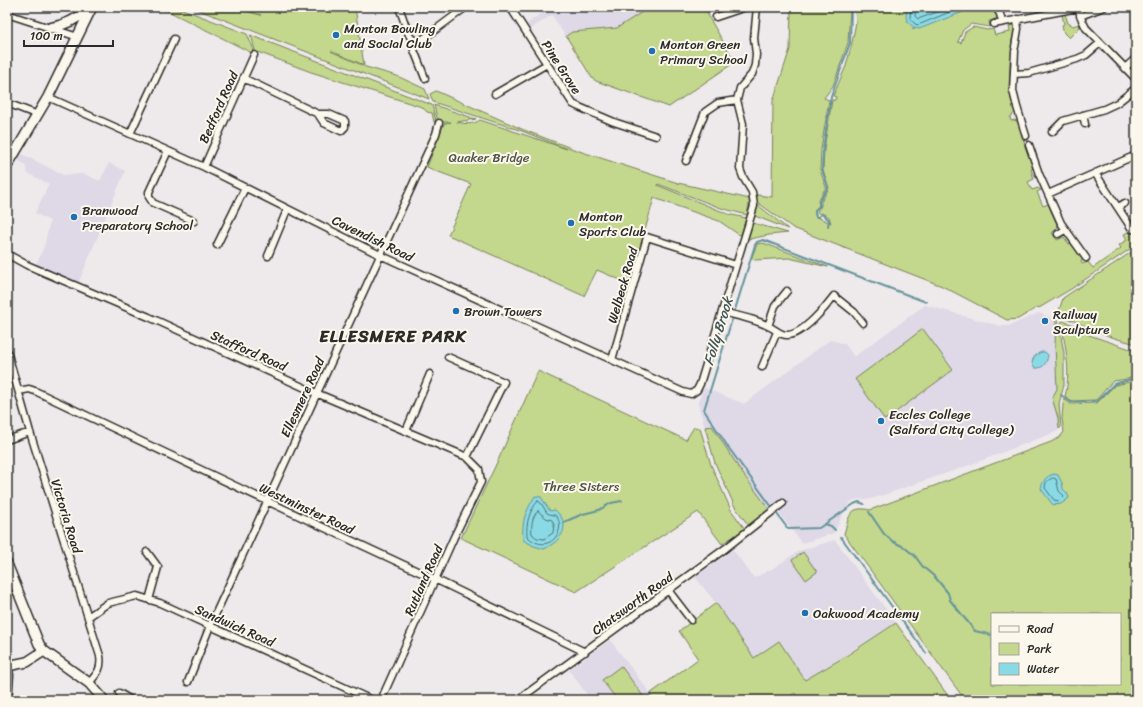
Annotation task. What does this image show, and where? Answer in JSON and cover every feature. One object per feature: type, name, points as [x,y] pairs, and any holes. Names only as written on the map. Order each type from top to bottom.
[{"type":"main road","points":[[50,28],[68,23],[92,7]]},
{"type":"main road","points":[[7,166],[48,97],[92,7]]},
{"type":"main road","points":[[7,565],[38,644],[44,651],[89,683],[104,700]]},
{"type":"main road","points":[[8,666],[27,662],[44,651]]},
{"type":"street","points":[[399,7],[409,35],[412,39],[414,50],[425,78]]},
{"type":"street","points":[[412,39],[418,41],[423,39],[466,7]]},
{"type":"street","name":"Pine Grove","points":[[510,7],[571,101],[576,106],[656,136]]},
{"type":"street","points":[[716,17],[746,7]]},
{"type":"street","points":[[756,7],[754,38],[756,54],[755,65],[752,74],[740,88],[738,100],[743,124],[741,172],[752,192],[754,203],[722,312],[768,326],[777,332],[788,335],[798,331],[817,316],[836,294],[851,309],[860,313],[863,323]]},
{"type":"street","points":[[996,7],[1002,22]]},
{"type":"street","points":[[994,24],[1078,7],[1080,16],[1086,28],[1136,79]]},
{"type":"street","points":[[1080,16],[1104,7]]},
{"type":"street","points":[[7,14],[78,37]]},
{"type":"street","points":[[1018,19],[1013,91],[1026,136]]},
{"type":"street","points":[[1014,74],[1029,73],[1077,59],[1086,55],[1100,43]]},
{"type":"street","points":[[130,134],[175,44]]},
{"type":"street","name":"Bedford Road","points":[[204,167],[254,55]]},
{"type":"street","points":[[1125,68],[1136,58]]},
{"type":"street","points":[[495,94],[547,64]]},
{"type":"street","points":[[243,78],[318,114]]},
{"type":"street","points":[[1052,132],[1063,121],[1109,107],[1136,88]]},
{"type":"street","name":"Cavendish Road","points":[[48,97],[204,167],[287,210],[380,255],[683,392],[691,394],[697,390],[700,384],[722,312]]},
{"type":"street","points":[[686,161],[705,112],[718,103],[738,100]]},
{"type":"street","points":[[7,103],[38,114]]},
{"type":"street","points":[[1083,115],[1085,124]]},
{"type":"street","points":[[1012,119],[1020,116]]},
{"type":"street","name":"Ellesmere Road","points":[[188,682],[210,626],[436,134],[439,123]]},
{"type":"street","points":[[1029,144],[1040,183],[1048,194],[1065,230],[1086,258]]},
{"type":"street","points":[[168,151],[149,192],[149,197],[153,203],[186,220],[194,221]]},
{"type":"street","points":[[1048,194],[1136,155]]},
{"type":"street","points":[[1095,173],[1132,229]]},
{"type":"street","points":[[217,245],[245,188]]},
{"type":"street","points":[[1118,207],[1125,203]]},
{"type":"street","points":[[268,256],[287,210]]},
{"type":"street","points":[[1058,234],[1065,230]]},
{"type":"street","name":"Welbeck Road","points":[[612,360],[647,237],[736,265]]},
{"type":"street","name":"Stafford Road","points":[[7,254],[316,393],[467,457],[480,469]]},
{"type":"street","points":[[768,326],[775,306],[787,291]]},
{"type":"street","points":[[762,367],[777,332]]},
{"type":"street","name":"Victoria Road","points":[[7,351],[30,432],[100,656],[101,665],[98,672],[89,683]]},
{"type":"street","points":[[448,357],[504,382],[467,457]]},
{"type":"street","points":[[406,431],[430,374]]},
{"type":"street","name":"Westminster Road","points":[[19,391],[29,389],[35,391],[435,579],[584,652]]},
{"type":"street","points":[[7,440],[30,432]]},
{"type":"street","name":"Rutland Road","points":[[381,700],[435,579],[481,482],[480,469]]},
{"type":"street","name":"Chatsworth Road","points":[[518,700],[726,548],[781,504]]},
{"type":"street","points":[[147,552],[158,567],[149,600]]},
{"type":"street","points":[[668,590],[691,620]]},
{"type":"street","name":"Sandwich Road","points":[[88,617],[108,603],[137,596],[210,626],[372,700]]},
{"type":"street","points":[[8,666],[10,675],[8,700]]},
{"type":"street","points":[[119,694],[131,700]]},
{"type":"shaded area","name":"Monton Green Primary School","points":[[549,7],[705,7],[710,19],[735,62],[669,107],[596,81],[592,78],[552,15],[530,29],[527,24]]},
{"type":"shaded area","name":"Branwood Preparatory School","points":[[16,151],[63,175],[84,174],[100,181],[109,163],[125,171],[77,286],[36,265],[44,247],[50,221],[35,213],[49,184],[27,173],[26,165],[13,157]]},
{"type":"shaded area","name":"Eccles College (Salford City College)","points":[[925,305],[1000,326],[1009,326],[1039,313],[1056,320],[1055,345],[1058,417],[1060,425],[1058,431],[964,467],[889,493],[866,500],[859,499],[852,501],[845,509],[834,533],[802,543],[776,509],[769,509],[749,526],[735,507],[715,463],[698,403],[704,388],[744,404],[830,340],[845,344],[854,357]]},
{"type":"shaded area","points":[[835,540],[896,623],[792,689],[800,700],[591,700],[569,670],[610,640],[650,693],[698,659],[679,631],[716,603],[695,577],[733,550],[754,578],[772,569],[799,551]]},
{"type":"green space","points":[[168,7],[177,7],[247,34],[253,48],[252,53],[168,11]]},
{"type":"green space","points":[[191,7],[229,7],[261,15],[251,12],[251,7],[355,7],[364,65],[331,51],[366,67],[397,76],[425,89],[429,99]]},
{"type":"green space","name":"Monton Green Primary School","points":[[650,7],[705,7],[710,19],[735,62],[669,107],[596,81],[592,78],[566,36],[572,32],[617,28]]},
{"type":"green space","points":[[791,7],[850,7],[848,43],[833,86],[824,98],[829,100],[821,149],[820,170],[826,187],[818,201],[819,205],[815,210],[815,216],[831,223],[829,217],[821,213],[819,214],[817,211],[821,206],[821,202],[829,188],[823,170],[824,149],[832,100],[835,100],[836,97],[833,96],[846,66],[856,22],[855,12],[857,7],[992,7],[996,12],[997,17],[994,20],[989,21],[990,27],[971,24],[963,30],[958,42],[961,43],[965,32],[973,27],[987,30],[993,29],[995,35],[1010,32],[1009,26],[1015,25],[1015,32],[1012,40],[1012,60],[1010,60],[1009,92],[1011,92],[1015,112],[1010,117],[1011,121],[1014,120],[1019,122],[1025,145],[1034,168],[1031,169],[1034,179],[1028,182],[1032,190],[1038,188],[1041,190],[1037,192],[1043,206],[1048,204],[1058,227],[1052,233],[1057,240],[1064,237],[1069,244],[1072,242],[1083,259],[1081,261],[1082,264],[1088,262],[1093,268],[1121,248],[1119,245],[1127,240],[1124,234],[1134,231],[1136,233],[1136,245],[1071,289],[1039,308],[1038,307],[1018,319],[1007,320],[942,286],[793,228],[757,202],[757,195],[772,197],[773,101],[790,49]]},
{"type":"green space","points":[[1065,14],[1068,23],[1073,26],[1079,24],[1080,27],[1069,38],[1064,33],[1062,25],[1064,24],[1062,15]]},
{"type":"green space","points":[[250,35],[432,105],[436,121],[434,122],[432,113],[427,112],[422,107],[311,72],[255,51]]},
{"type":"green space","name":"Monton Sports Club","points":[[436,91],[524,130],[576,150],[678,183],[750,199],[747,215],[721,208],[658,184],[657,185],[728,214],[746,218],[741,235],[719,221],[654,198],[630,284],[597,270],[584,296],[448,235],[471,184],[427,167],[443,126],[445,123],[451,122],[438,122],[434,105],[476,119],[457,122],[469,124],[480,120],[567,149],[522,131],[433,102],[430,94]]},
{"type":"green space","points":[[757,206],[759,206],[788,229],[755,216]]},
{"type":"green space","points":[[753,223],[788,233],[749,239],[748,238]]},
{"type":"green space","points":[[763,243],[828,267],[789,258],[751,259],[757,244]]},
{"type":"green space","points":[[1136,249],[1136,344],[1094,331],[1060,316],[1059,311],[1063,298]]},
{"type":"green space","points":[[1056,320],[1058,320],[1064,353],[1064,385],[1059,404],[1061,427],[1059,429],[1058,418],[1052,398],[1057,389],[1055,345]]},
{"type":"green space","points":[[1063,321],[1077,326],[1089,335],[1136,351],[1136,374],[1128,379],[1113,381],[1096,400],[1071,401],[1065,396],[1068,368],[1061,322]]},
{"type":"green space","points":[[923,329],[953,370],[885,420],[855,379]]},
{"type":"green space","name":"Three Sisters","points":[[538,371],[686,440],[694,427],[700,428],[711,465],[731,510],[745,529],[722,544],[698,512],[576,592],[461,538]]},
{"type":"green space","points":[[1136,379],[1136,700],[965,700],[844,534],[849,518],[854,511],[858,509],[870,510],[1059,438],[1064,432],[1062,419],[1064,399],[1071,404],[1097,403],[1115,385],[1130,382]]},
{"type":"green space","points":[[712,426],[743,474],[769,509],[749,526],[735,507],[715,463],[705,427]]},
{"type":"green space","points":[[803,552],[817,572],[806,580],[792,560]]},
{"type":"green space","points":[[716,603],[754,658],[779,641],[805,680],[846,656],[896,623],[951,700],[800,700],[795,693],[785,700],[653,700],[650,694],[698,659],[679,631]]},
{"type":"green space","points":[[621,666],[646,700],[617,700],[602,680]]},
{"type":"water","points":[[908,7],[967,7],[963,12],[919,29],[909,24],[906,18]]},
{"type":"water","points":[[1045,352],[1048,355],[1046,362],[1043,366],[1035,368],[1032,363],[1033,359],[1036,355]]},
{"type":"water","points":[[1054,474],[1058,475],[1063,489],[1069,498],[1061,504],[1053,505],[1041,489],[1045,479]]},
{"type":"water","points":[[535,496],[541,497],[550,511],[555,510],[560,516],[564,527],[560,537],[544,549],[523,540],[525,516]]},
{"type":"waterway","name":"Folly Brook","points":[[828,227],[829,220],[822,214],[816,217],[815,210],[820,206],[819,202],[828,187],[822,170],[823,149],[831,97],[850,43],[851,7]]},
{"type":"waterway","name":"Folly Brook","points":[[835,530],[831,526],[825,524],[819,528],[788,529],[728,447],[704,410],[755,245],[757,242],[763,240],[926,302]]},
{"type":"waterway","name":"Folly Brook","points":[[1061,395],[1071,402],[1097,401],[1114,384],[1129,380],[1136,376]]},
{"type":"waterway","points":[[564,522],[583,514],[599,510],[611,503],[622,501]]},
{"type":"waterway","points":[[825,524],[854,504],[859,502],[864,504]]},
{"type":"waterway","points":[[869,512],[884,534],[915,556],[923,567],[935,577],[948,593],[950,600],[975,631],[991,635]]},
{"type":"waterway","name":"Folly Brook","points":[[841,537],[926,653]]},
{"type":"place","name":"Monton Bowling and Social Club","points":[[336,35]]},
{"type":"place","name":"Monton Green Primary School","points":[[652,51]]},
{"type":"place","name":"Branwood Preparatory School","points":[[74,217]]},
{"type":"place","name":"Monton Sports Club","points":[[571,223]]},
{"type":"place","name":"Brown Towers","points":[[456,311]]},
{"type":"place","name":"Railway Sculpture","points":[[1045,321]]},
{"type":"place","name":"Eccles College (Salford City College)","points":[[881,421]]},
{"type":"place","name":"Oakwood Academy","points":[[805,613]]},
{"type":"district","name":"ELLESMERE PARK","points":[[393,336]]},
{"type":"park label","name":"Quaker Bridge","points":[[489,157]]}]
